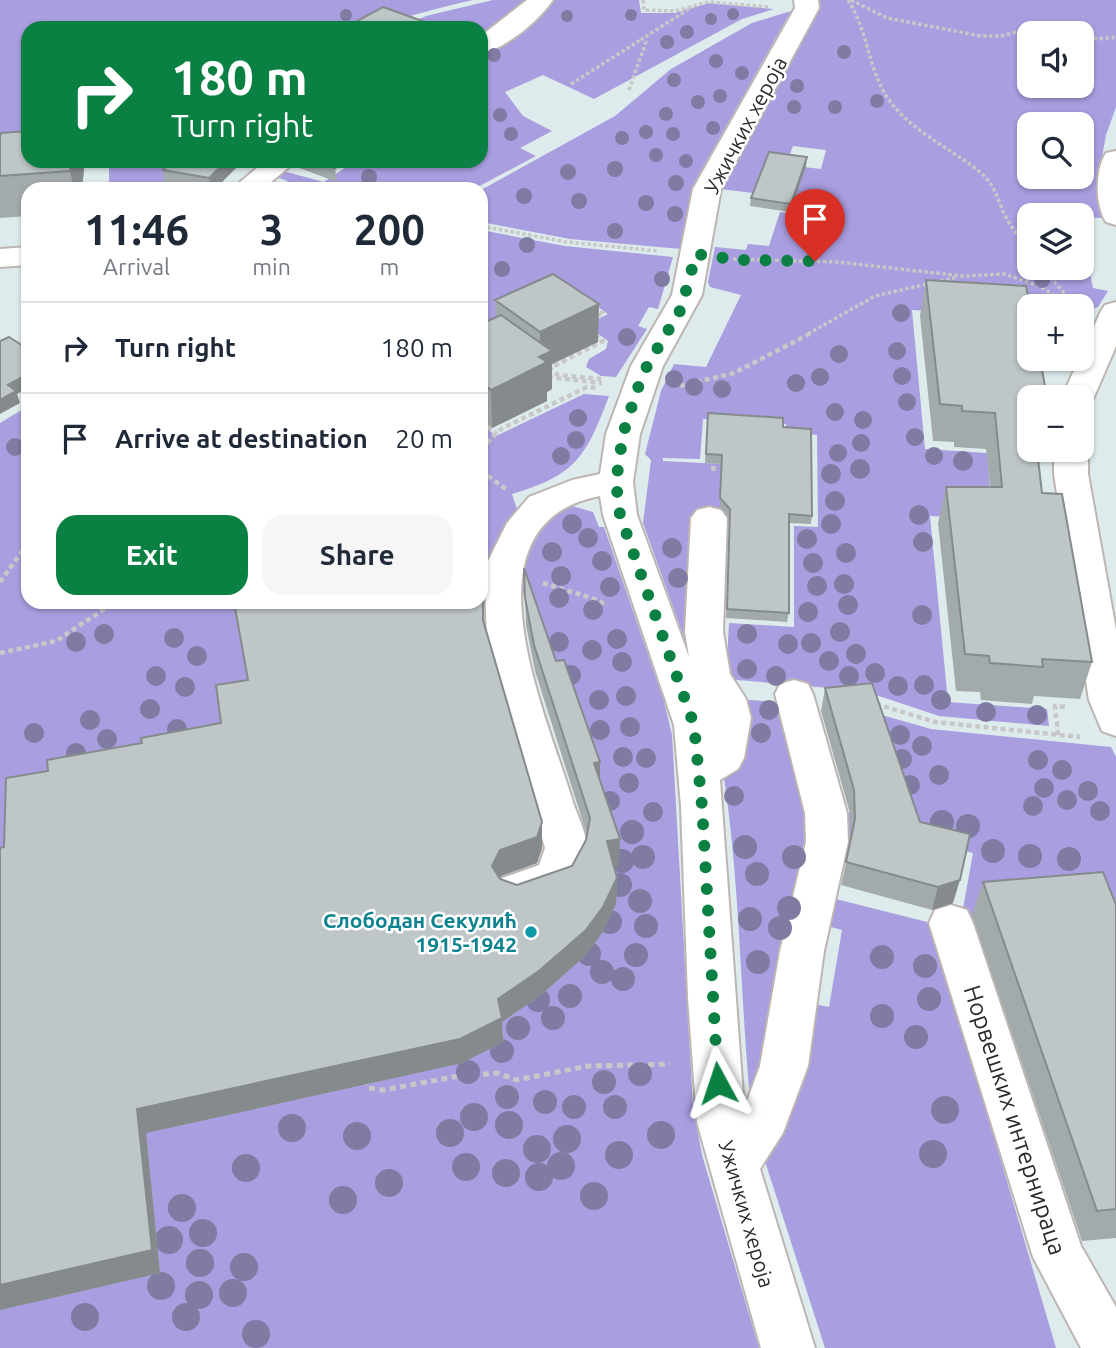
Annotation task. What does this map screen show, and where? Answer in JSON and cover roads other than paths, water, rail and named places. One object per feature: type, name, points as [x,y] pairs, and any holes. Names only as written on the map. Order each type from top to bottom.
[{"type":"street","points":[[488,42],[512,26],[541,0]]},
{"type":"street","name":"Ужичких хероја","points":[[788,1348],[721,1122],[694,725],[620,515],[616,482],[623,434],[617,384],[647,366],[681,309],[680,253],[707,189],[807,8],[806,0]]},
{"type":"street","points":[[1116,159],[1112,178],[1116,216]]},
{"type":"street","points":[[255,182],[273,168]]},
{"type":"street","points":[[0,258],[21,256]]},
{"type":"street","points":[[1083,385],[1116,311]]},
{"type":"street","points":[[1071,462],[1107,687],[1116,721]]},
{"type":"street","points":[[517,890],[556,877],[566,848],[506,645],[502,600],[506,561],[525,523],[541,505],[557,496],[616,482]]},
{"type":"street","points":[[698,769],[712,766],[724,758],[731,731],[726,699],[711,676],[704,632],[709,518]]},
{"type":"street","points":[[733,1166],[766,1118],[783,1066],[802,951],[827,842],[827,813],[794,694]]},
{"type":"street","name":"Норвешких интернираца","points":[[951,923],[1059,1257],[1110,1348]]},
{"type":"place","name":"Слободан Секулић 1915-1942","points":[[531,932]]}]
